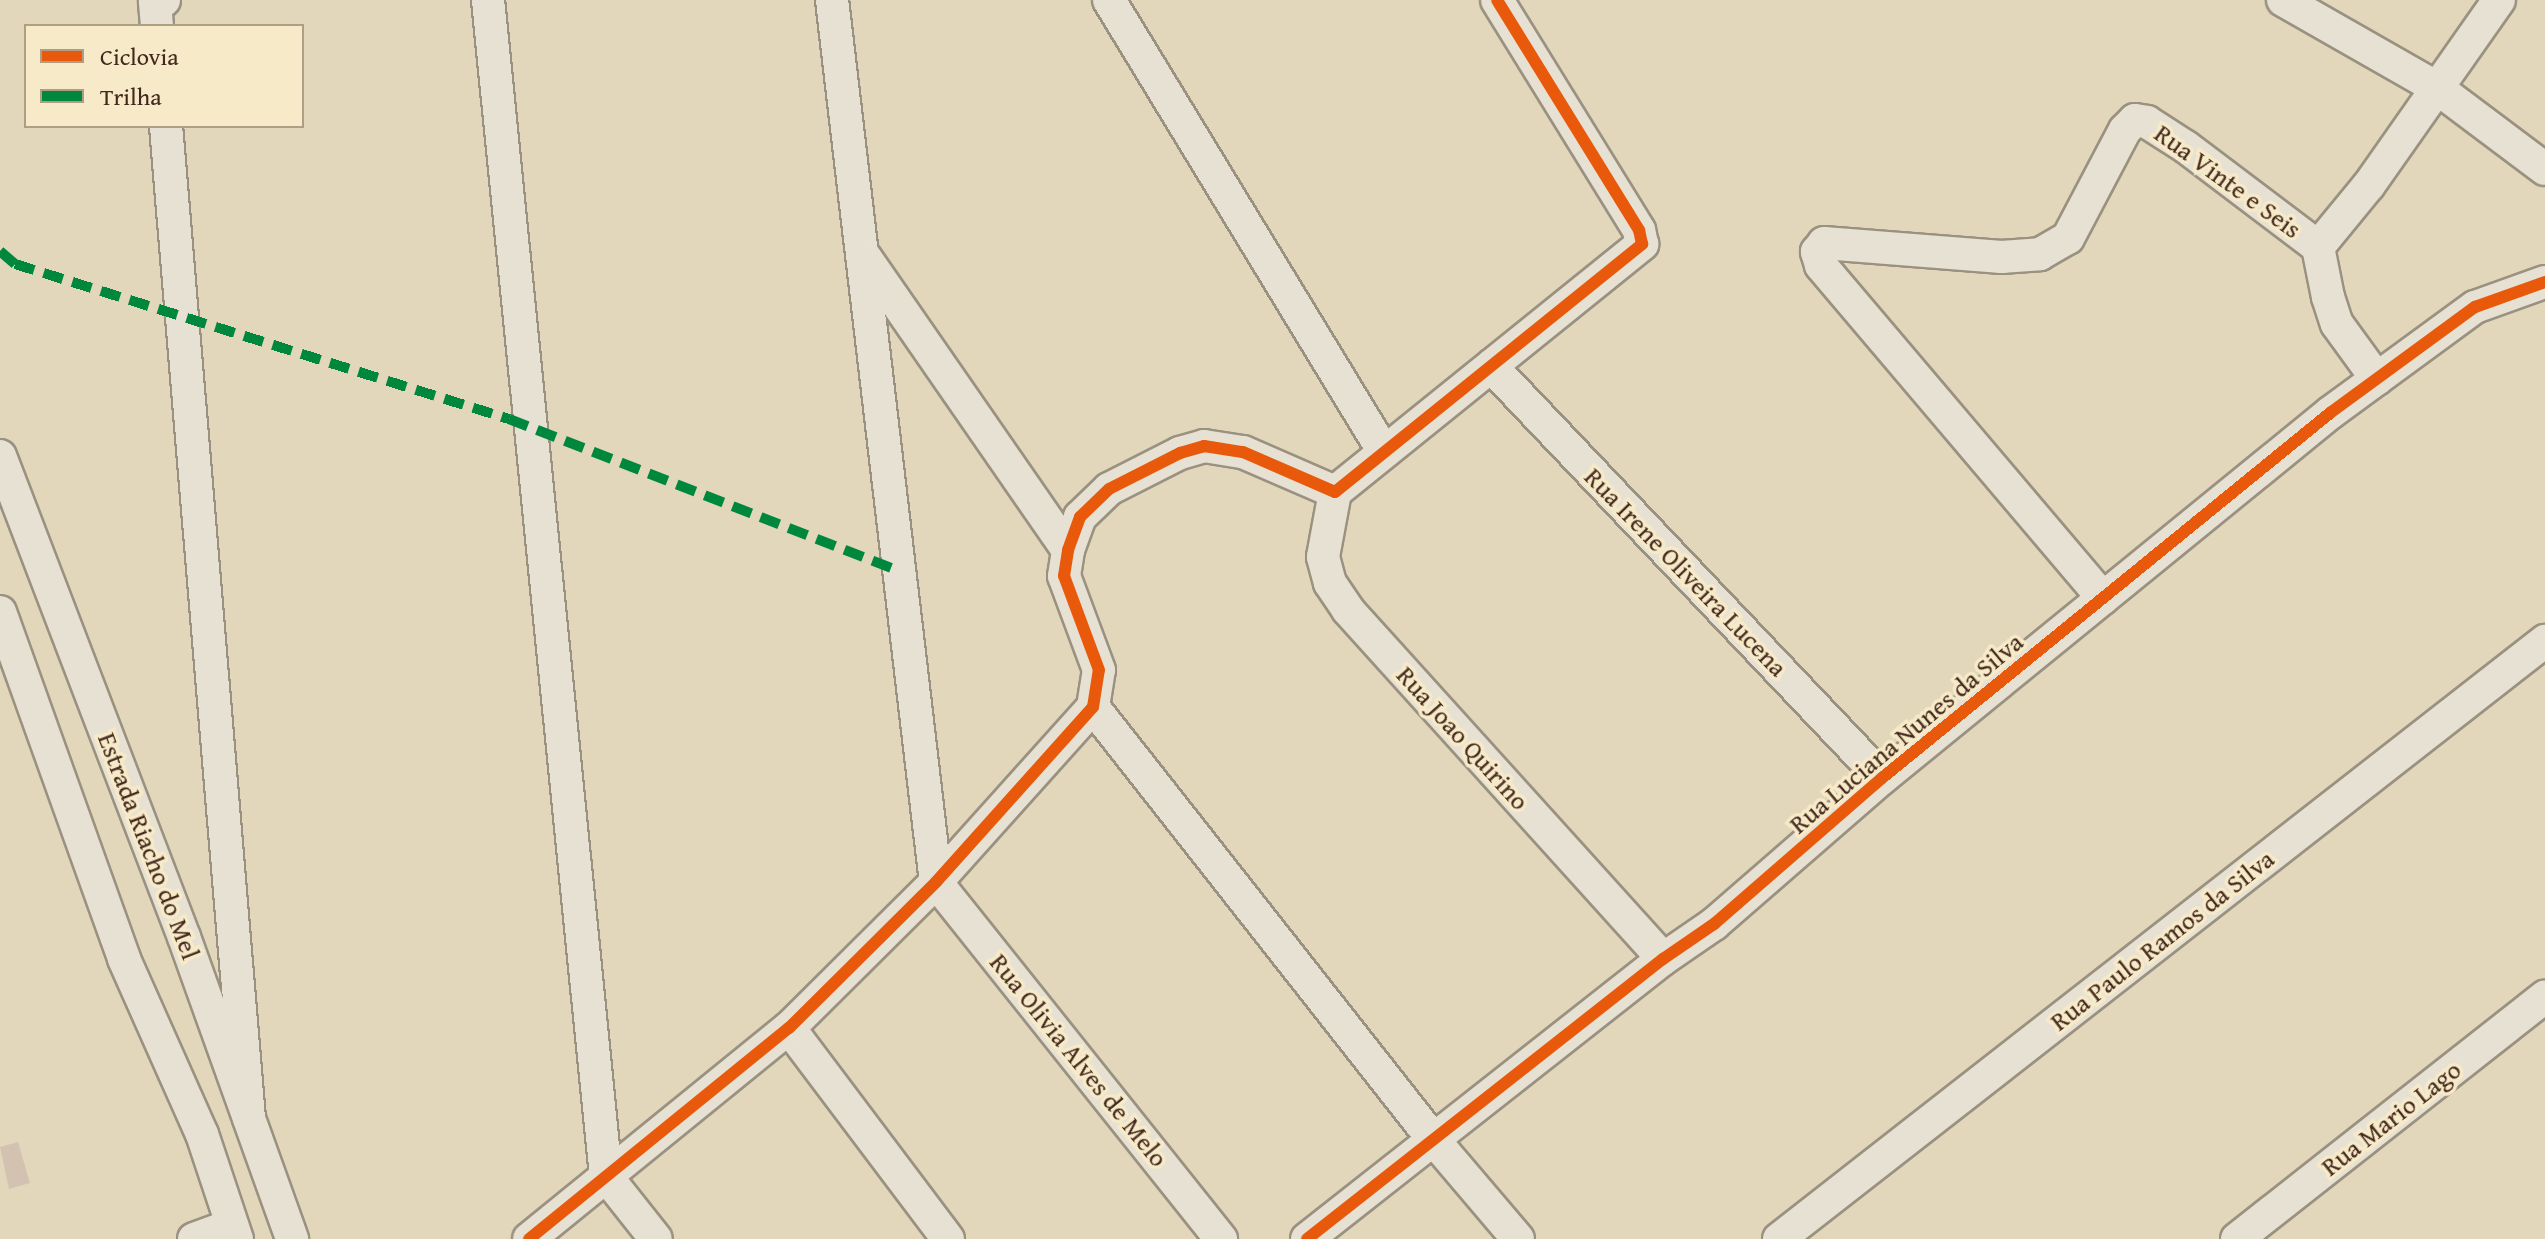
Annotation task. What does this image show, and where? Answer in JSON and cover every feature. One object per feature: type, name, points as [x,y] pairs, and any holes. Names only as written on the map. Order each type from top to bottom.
[{"type":"street","points":[[157,24],[155,1],[164,0]]},
{"type":"street","points":[[488,0],[606,1176],[656,1239]]},
{"type":"street","points":[[832,0],[936,882]]},
{"type":"street","points":[[1109,0],[1384,452]]},
{"type":"street","points":[[529,1239],[789,1028],[936,882],[1093,707],[1099,670],[1064,576],[1068,550],[1080,517],[1109,489],[1180,453],[1204,446],[1243,452],[1335,492],[1642,244],[1642,238],[1497,0]]},
{"type":"street","points":[[2283,0],[2437,88],[2545,169]]},
{"type":"street","points":[[2377,379],[2337,324],[2318,247],[2369,185],[2499,0]]},
{"type":"street","name":"Rua Vinte e Seis","points":[[2103,598],[1821,265],[1817,252],[1824,243],[2001,257],[2040,254],[2068,238],[2125,130],[2135,120],[2147,122],[2186,147],[2318,247]]},
{"type":"street","points":[[166,128],[249,1118]]},
{"type":"street","points":[[861,252],[1068,550]]},
{"type":"street","name":"Rua Luciana Nunes da Silva","points":[[1307,1239],[1663,959],[1714,924],[1882,778],[2377,379],[2475,307],[2545,282]]},
{"type":"street","name":"Rua Irene Oliveira Lucena","points":[[1491,366],[1882,778]]},
{"type":"street","name":"Estrada Riacho do Mel","points":[[0,456],[184,937],[292,1239]]},
{"type":"street","name":"Rua Joao Quirino","points":[[1335,492],[1323,557],[1330,583],[1348,610],[1663,959]]},
{"type":"street","points":[[0,612],[124,959],[202,1134],[235,1232],[194,1239]]},
{"type":"street","name":"Rua Paulo Ramos da Silva","points":[[1779,1239],[2545,641]]},
{"type":"street","points":[[1093,707],[1433,1139],[1518,1239]]},
{"type":"street","name":"Rua Olivia Alves de Melo","points":[[936,882],[1221,1239]]},
{"type":"street","name":"Rua Mario Lago","points":[[2237,1239],[2545,997]]},
{"type":"street","points":[[789,1028],[948,1239]]},
{"type":"building","points":[[18,1142],[30,1183],[9,1189],[0,1147]]},
{"type":"marked path","points":[[0,251],[15,264],[509,419],[899,571]]},
{"type":"cycle path","points":[[529,1239],[789,1028],[936,882],[1093,707],[1099,670],[1064,576],[1068,550],[1080,517],[1109,489],[1180,453],[1204,446],[1243,452],[1335,492],[1642,244],[1639,230],[1497,0]]},
{"type":"cycle path","points":[[1307,1239],[1663,959],[1714,924],[1882,778],[2330,413],[2475,307],[2545,282]]}]
